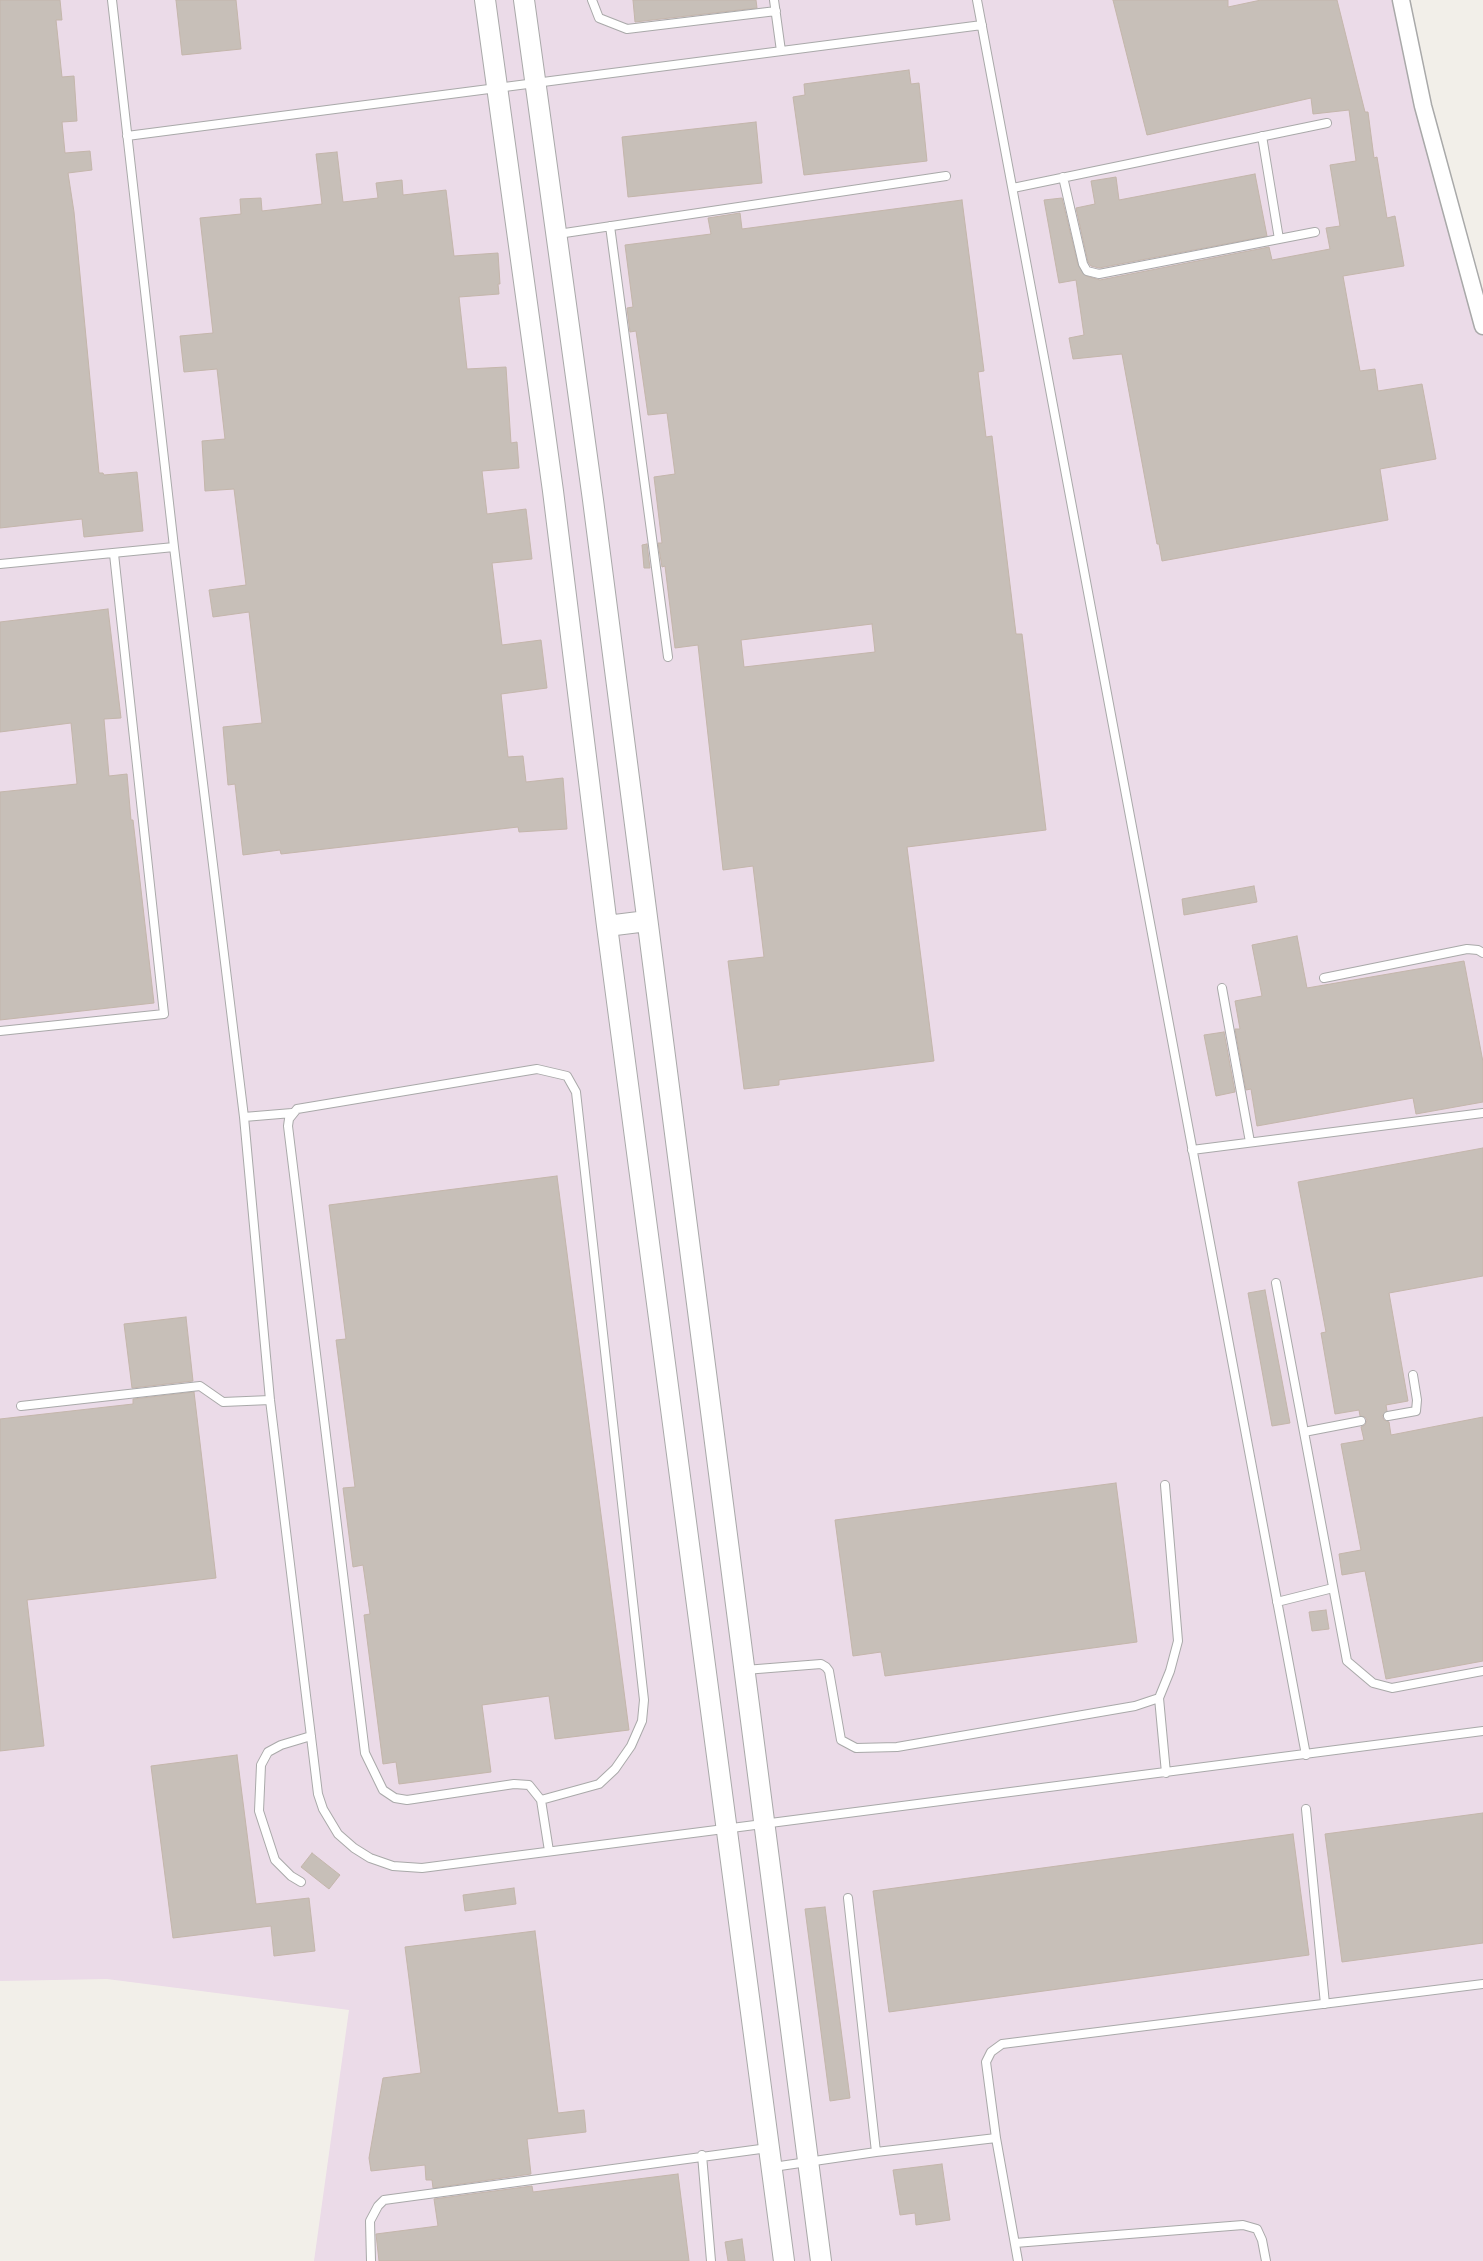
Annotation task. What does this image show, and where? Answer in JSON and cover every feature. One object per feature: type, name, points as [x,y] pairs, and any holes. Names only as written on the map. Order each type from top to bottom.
[{"type":"street","points":[[484,0],[553,491],[608,926],[784,2261]]},
{"type":"street","points":[[524,0],[593,500],[821,2261]]},
{"type":"street","points":[[1401,0],[1423,106],[1483,326]]},
{"type":"street","points":[[608,926],[647,921]]},
{"type":"lane","points":[[112,0],[174,547],[244,1117],[270,1400],[318,1794],[323,1808],[338,1834],[346,1842],[370,1858],[393,1866],[422,1868],[1483,1731]]},
{"type":"lane","points":[[592,0],[599,18],[627,28],[776,11]]},
{"type":"lane","points":[[774,0],[781,51]]},
{"type":"lane","points":[[977,0],[1306,1755]]},
{"type":"lane","points":[[127,136],[982,26]]},
{"type":"lane","points":[[1013,188],[1327,122]]},
{"type":"lane","points":[[1262,136],[1279,239]]},
{"type":"lane","points":[[556,234],[946,176]]},
{"type":"lane","points":[[1064,178],[1087,271],[1098,274],[1315,232]]},
{"type":"lane","points":[[610,226],[668,657]]},
{"type":"lane","points":[[0,564],[174,547]]},
{"type":"lane","points":[[0,1031],[164,1014],[114,554]]},
{"type":"lane","points":[[1324,978],[1467,950],[1478,950],[1483,953]]},
{"type":"lane","points":[[1222,988],[1250,1142]]},
{"type":"lane","points":[[541,1800],[599,1784],[632,1746],[642,1720],[644,1700],[576,1092],[566,1076],[537,1069],[296,1109],[292,1113],[288,1126],[366,1753],[383,1790],[395,1798],[407,1800],[514,1784],[529,1785],[541,1800],[549,1851]]},
{"type":"lane","points":[[244,1117],[292,1113]]},
{"type":"lane","points":[[1192,1150],[1483,1113]]},
{"type":"lane","points":[[1276,1283],[1347,1661],[1372,1683],[1392,1688],[1483,1671]]},
{"type":"lane","points":[[1388,1416],[1416,1411],[1418,1400],[1413,1375]]},
{"type":"lane","points":[[21,1406],[200,1386],[223,1402],[270,1400]]},
{"type":"lane","points":[[1304,1432],[1360,1421]]},
{"type":"lane","points":[[1165,1484],[1178,1641],[1170,1672],[1159,1698],[1166,1773]]},
{"type":"lane","points":[[1277,1602],[1334,1588]]},
{"type":"lane","points":[[745,1670],[821,1664],[826,1667],[829,1671],[842,1740],[856,1748],[897,1747],[1135,1706],[1159,1698]]},
{"type":"lane","points":[[302,1882],[291,1876],[275,1860],[259,1811],[261,1765],[268,1752],[280,1744],[311,1736]]},
{"type":"lane","points":[[1306,1809],[1325,2004]]},
{"type":"lane","points":[[848,1898],[876,2152]]},
{"type":"lane","points":[[1018,2261],[996,2138],[986,2062],[991,2052],[1002,2044],[1483,1984]]},
{"type":"lane","points":[[772,2167],[876,2152],[996,2138]]},
{"type":"lane","points":[[371,2261],[370,2221],[378,2206],[384,2200],[702,2155],[769,2148]]},
{"type":"lane","points":[[702,2155],[711,2261]]},
{"type":"lane","points":[[1015,2243],[1243,2225],[1257,2229],[1262,2240],[1266,2261]]},
{"type":"shaded area","points":[[0,0],[1399,0],[1483,315],[1483,2261],[314,2261],[349,2010],[107,1979],[0,1981]]},
{"type":"building","points":[[0,0],[60,0],[62,20],[56,20],[62,77],[74,76],[77,121],[62,122],[65,153],[90,151],[92,170],[68,173],[74,212],[99,473],[104,475],[137,472],[143,531],[84,537],[82,519],[0,528]]},
{"type":"building","points":[[176,0],[236,0],[241,49],[182,55]]},
{"type":"building","points":[[633,0],[756,0],[757,8],[635,22]]},
{"type":"building","points":[[1113,0],[1228,0],[1228,7],[1261,0],[1337,0],[1365,112],[1368,112],[1374,158],[1377,157],[1387,218],[1395,216],[1404,266],[1343,276],[1360,371],[1375,369],[1378,391],[1422,384],[1436,459],[1380,469],[1388,520],[1162,561],[1159,544],[1157,544],[1122,354],[1073,359],[1069,338],[1084,335],[1076,280],[1059,283],[1044,200],[1062,198],[1078,265],[1086,276],[1100,280],[1269,247],[1272,260],[1330,249],[1326,228],[1340,226],[1330,165],[1356,161],[1349,110],[1313,114],[1311,98],[1147,135]]},
{"type":"building","points":[[909,70],[911,84],[919,83],[927,161],[804,175],[793,97],[805,95],[804,84]]},
{"type":"building","points":[[756,122],[762,183],[628,197],[622,137]]},
{"type":"building","points":[[337,152],[343,202],[378,198],[376,183],[402,180],[403,195],[446,190],[454,256],[498,253],[499,294],[459,297],[467,369],[506,367],[511,443],[517,442],[519,468],[482,471],[487,514],[526,509],[532,559],[492,563],[502,645],[541,640],[547,688],[501,694],[508,757],[523,756],[526,782],[563,778],[567,829],[519,832],[518,827],[281,854],[280,850],[243,855],[235,784],[228,785],[223,727],[262,723],[249,612],[213,617],[209,590],[246,585],[234,489],[205,491],[202,441],[225,439],[217,369],[184,372],[180,336],[213,333],[200,218],[241,214],[240,199],[261,198],[262,211],[322,204],[316,154]]},
{"type":"building","points":[[1255,174],[1267,236],[1099,268],[1091,266],[1088,262],[1076,208],[1095,204],[1091,181],[1116,177],[1119,200]]},
{"type":"building","points":[[962,200],[984,371],[978,372],[986,437],[992,436],[1016,634],[1022,634],[1046,830],[907,847],[934,1061],[779,1080],[779,1085],[744,1089],[728,961],[764,957],[753,866],[723,870],[698,645],[675,648],[665,566],[662,567],[658,543],[662,543],[654,477],[675,474],[667,413],[648,415],[636,331],[630,332],[627,308],[633,307],[625,245],[711,234],[708,218],[740,213],[742,229]],"holes":[[[872,624],[875,652],[744,667],[741,640]]]},
{"type":"building","points":[[647,544],[650,568],[644,568],[642,545]]},
{"type":"building","points":[[108,609],[121,718],[104,719],[109,776],[127,774],[154,1003],[0,1020],[0,792],[77,784],[71,723],[0,732],[0,622]]},
{"type":"building","points":[[1254,886],[1257,902],[1184,915],[1182,899]]},
{"type":"building","points":[[1297,936],[1307,988],[1464,961],[1483,1062],[1483,1102],[1416,1114],[1413,1098],[1257,1126],[1251,1089],[1246,1090],[1235,1029],[1240,1029],[1235,1001],[1262,996],[1252,945]]},
{"type":"building","points":[[1224,1032],[1235,1092],[1216,1096],[1204,1035]]},
{"type":"building","points":[[1483,1148],[1483,1276],[1389,1293],[1408,1401],[1386,1405],[1387,1411],[1382,1416],[1384,1420],[1389,1422],[1391,1435],[1483,1417],[1483,1661],[1386,1679],[1365,1571],[1342,1575],[1339,1554],[1361,1550],[1341,1444],[1364,1440],[1361,1427],[1365,1425],[1367,1420],[1365,1417],[1360,1416],[1359,1410],[1335,1414],[1321,1333],[1326,1332],[1298,1182]]},
{"type":"building","points":[[557,1176],[629,1730],[555,1739],[549,1696],[482,1705],[491,1772],[399,1784],[396,1762],[383,1764],[364,1615],[370,1614],[363,1565],[353,1567],[343,1488],[355,1487],[336,1340],[346,1339],[329,1205]]},
{"type":"building","points":[[1265,1290],[1290,1423],[1272,1426],[1248,1293]]},
{"type":"building","points":[[186,1317],[193,1381],[132,1388],[124,1324]]},
{"type":"building","points":[[194,1392],[216,1578],[27,1600],[44,1746],[0,1751],[0,1419],[133,1404],[133,1399]]},
{"type":"building","points":[[1116,1483],[1137,1642],[885,1676],[881,1652],[853,1656],[835,1520]]},
{"type":"building","points":[[1326,1610],[1329,1629],[1312,1631],[1309,1612]]},
{"type":"building","points":[[237,1755],[256,1904],[309,1898],[315,1951],[274,1956],[271,1926],[173,1938],[151,1766]]},
{"type":"building","points":[[1483,1813],[1483,1943],[1342,1962],[1325,1834]]},
{"type":"building","points":[[1293,1834],[1309,1955],[889,2012],[873,1891]]},
{"type":"building","points":[[312,1853],[340,1875],[329,1889],[301,1867]]},
{"type":"building","points":[[514,1888],[516,1904],[465,1911],[463,1895]]},
{"type":"building","points":[[825,1907],[850,2098],[830,2101],[805,1909]]},
{"type":"building","points":[[535,1931],[558,2113],[584,2110],[586,2132],[527,2139],[531,2174],[433,2188],[432,2180],[426,2180],[425,2165],[371,2171],[369,2158],[383,2078],[421,2073],[405,1947]]},
{"type":"building","points":[[942,2164],[950,2220],[916,2225],[915,2213],[900,2215],[893,2170]]},
{"type":"building","points":[[678,2174],[689,2261],[379,2261],[376,2234],[438,2226],[434,2199],[532,2186],[533,2192]]},
{"type":"building","points":[[742,2239],[745,2261],[728,2261],[725,2242]]}]
